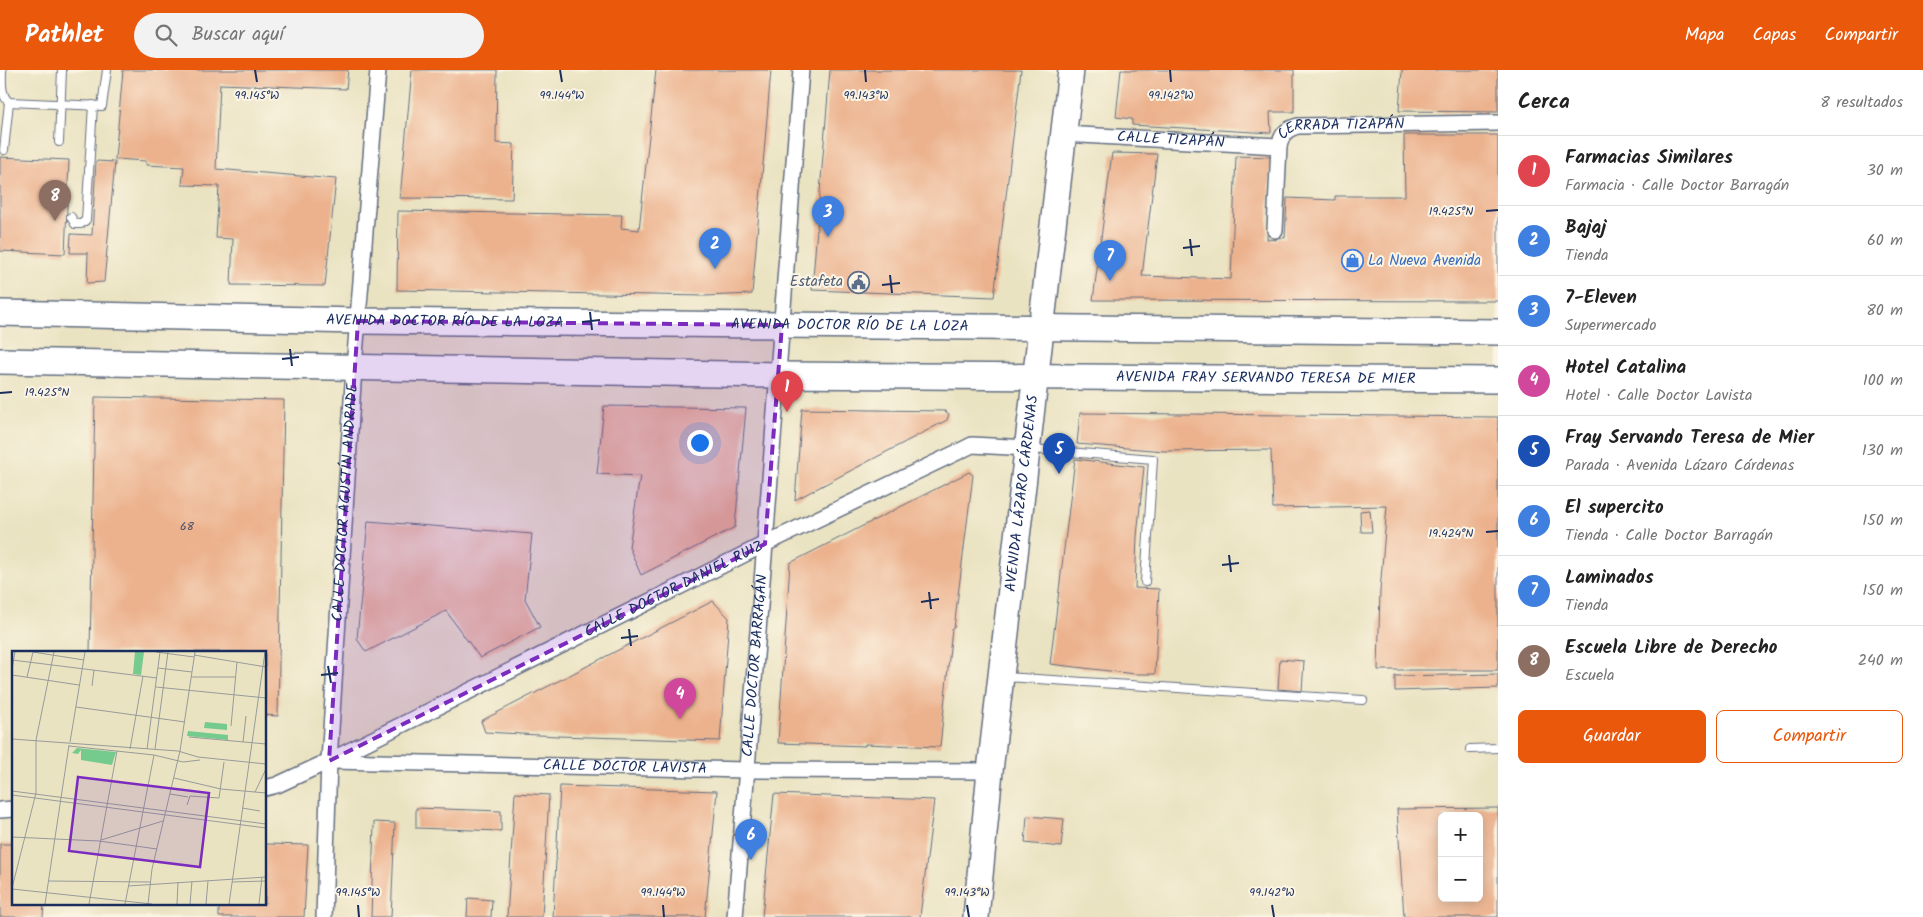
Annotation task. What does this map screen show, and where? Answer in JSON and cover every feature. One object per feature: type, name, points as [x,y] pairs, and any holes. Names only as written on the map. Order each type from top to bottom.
[{"type":"main road","name":"AVENIDA LÁZARO CÁRDENAS","points":[[976,917],[990,770],[1071,70]]},
{"type":"main road","name":"AVENIDA DOCTOR RÍO DE LA LOZA","points":[[0,313],[358,321],[1041,327]]},
{"type":"main road","points":[[1041,327],[1498,332]]},
{"type":"main road","points":[[0,361],[777,375],[1035,377]]},
{"type":"main road","name":"AVENIDA FRAY SERVANDO TERESA DE MIER","points":[[1035,377],[1498,380]]},
{"type":"street","name":"CALLE DOCTOR AGUSTÍN ANDRADE","points":[[324,917],[329,761],[354,368],[378,70]]},
{"type":"street","name":"CALLE DOCTOR BARRAGÁN","points":[[735,917],[766,544],[800,70]]},
{"type":"street","name":"CERRADA TIZAPÁN","points":[[1275,230],[1279,146],[1281,136],[1289,128],[1298,126],[1498,123]]},
{"type":"street","name":"CALLE TIZAPÁN","points":[[1063,134],[1279,146]]},
{"type":"street","name":"CALLE DOCTOR DANIEL RUIZ","points":[[329,761],[766,544],[972,445],[1027,448]]},
{"type":"street","name":"CALLE DOCTOR LAVISTA","points":[[266,788],[329,761],[747,770],[990,770]]},
{"type":"lane","points":[[2,70],[2,92],[4,98],[9,102],[102,106],[107,70]]},
{"type":"lane","points":[[59,142],[62,70]]},
{"type":"lane","points":[[4,150],[9,102]]},
{"type":"lane","points":[[71,217],[75,224],[81,224],[86,220],[92,105]]},
{"type":"lane","points":[[1027,448],[1153,459],[1145,582]]},
{"type":"lane","points":[[1001,676],[1363,700]]},
{"type":"lane","points":[[1470,750],[1498,748]]},
{"type":"highlighted area","points":[[358,321],[782,325],[765,544],[329,761]]},
{"type":"building","points":[[123,70],[348,70],[346,89],[220,84],[216,169],[336,179],[325,286],[231,285],[233,239],[216,238],[219,186],[182,185],[184,167],[146,165],[146,161],[115,159]]},
{"type":"building","points":[[412,70],[497,70],[496,143],[514,144],[512,199],[400,198]]},
{"type":"building","points":[[656,70],[771,70],[752,294],[705,296],[397,290],[398,211],[622,215],[621,228],[639,230]]},
{"type":"building","points":[[830,70],[1021,70],[994,297],[812,290]]},
{"type":"building","points":[[1121,70],[1294,70],[1294,112],[1270,112],[1271,133],[1132,125],[1132,119],[1116,117]]},
{"type":"building","points":[[1402,70],[1498,70],[1498,112],[1399,111]]},
{"type":"building","points":[[1404,135],[1498,135],[1498,301],[1093,300],[1112,153],[1157,154],[1142,276],[1231,279],[1236,156],[1271,157],[1267,239],[1276,240],[1277,237],[1285,238],[1287,198],[1335,200],[1335,196],[1405,196]]},
{"type":"building","points":[[0,157],[69,160],[65,254],[0,251]]},
{"type":"building","points":[[96,161],[115,162],[104,282],[87,283],[88,253],[70,253],[71,234],[92,235]]},
{"type":"building","points":[[95,397],[284,400],[278,716],[266,715],[266,651],[90,651]]},
{"type":"building","points":[[604,406],[746,408],[735,527],[641,575],[629,547],[640,476],[597,474]]},
{"type":"building","points":[[802,409],[945,411],[949,414],[947,420],[795,500]]},
{"type":"building","points":[[1080,413],[1498,417],[1498,670],[1378,670],[1380,591],[1387,506],[1273,508],[1271,450],[1164,451],[1077,444]]},
{"type":"building","points":[[1075,459],[1144,467],[1137,536],[1135,588],[1159,589],[1155,674],[1135,674],[1050,664]]},
{"type":"building","points":[[969,472],[973,475],[954,628],[952,628],[940,747],[778,743],[790,563]]},
{"type":"building","points":[[1370,510],[1372,532],[1361,532],[1360,511]]},
{"type":"building","points":[[368,521],[532,534],[525,599],[540,627],[480,658],[446,611],[366,652],[357,639]]},
{"type":"building","points":[[713,601],[729,618],[720,741],[485,732],[481,721]]},
{"type":"building","points":[[1280,659],[1304,661],[1302,691],[1278,689]]},
{"type":"building","points":[[1498,674],[1498,688],[1395,691],[1395,676]]},
{"type":"building","points":[[560,786],[717,791],[705,917],[553,917]]},
{"type":"building","points":[[515,793],[549,795],[542,917],[507,917]]},
{"type":"building","points":[[774,794],[934,800],[920,917],[762,917]]},
{"type":"building","points":[[416,808],[501,811],[501,831],[416,828]]},
{"type":"building","points":[[1498,808],[1498,917],[1404,917],[1397,809]]},
{"type":"building","points":[[1027,816],[1064,819],[1061,847],[1025,843]]},
{"type":"building","points":[[374,822],[395,823],[391,917],[371,917]]},
{"type":"building","points":[[0,844],[12,844],[12,904],[44,904],[43,917],[0,917]]},
{"type":"building","points":[[266,844],[308,845],[304,917],[219,917],[219,904],[266,904]]},
{"type":"building","points":[[468,898],[492,900],[491,917],[467,917]]},
{"type":"place","name":"Escuela Libre de Derecho","points":[[55,221]]},
{"type":"place","name":"7-Eleven","points":[[828,237]]},
{"type":"place","name":"La Nueva Avenida","points":[[1352,261]]},
{"type":"place","name":"Bajaj","points":[[715,269]]},
{"type":"place","name":"Laminados","points":[[1110,281]]},
{"type":"place","name":"Estafeta","points":[[859,282]]},
{"type":"place","name":"Farmacias Similares","points":[[787,412]]},
{"type":"place","name":"Fray Servando Teresa de Mier","points":[[1059,474]]},
{"type":"place","name":"Hotel Catalina","points":[[680,719]]},
{"type":"place","name":"El supercito","points":[[751,860]]}]
